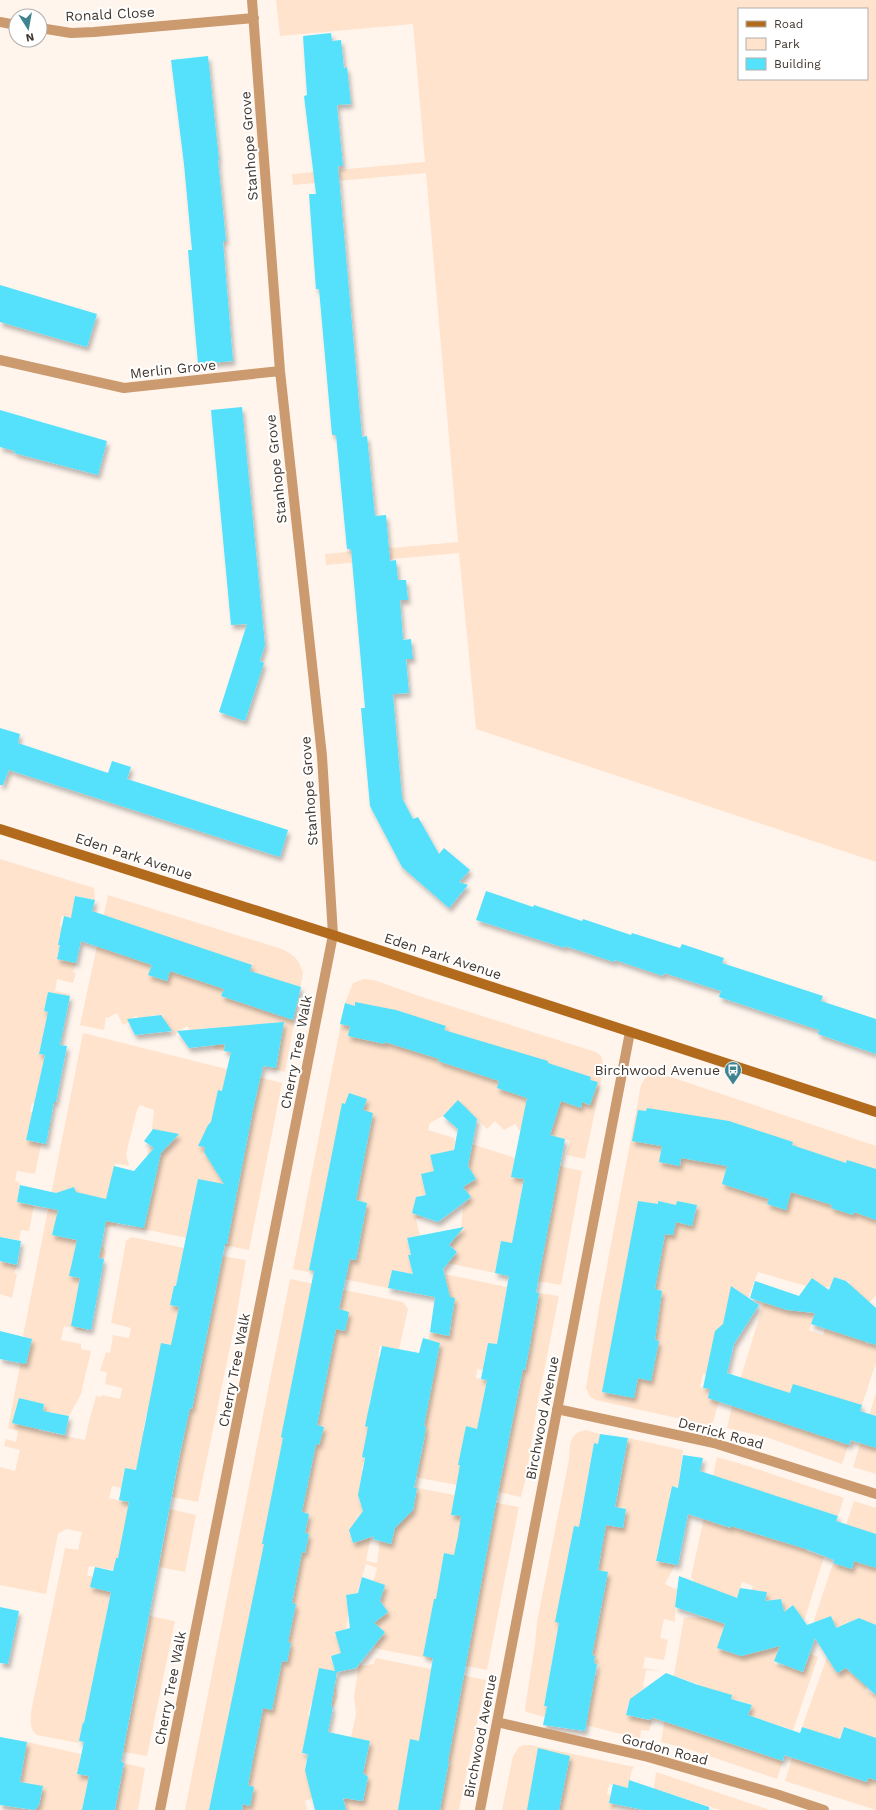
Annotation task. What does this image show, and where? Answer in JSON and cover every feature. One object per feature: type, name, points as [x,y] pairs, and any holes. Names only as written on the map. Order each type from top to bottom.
[{"type":"street","name":"Stanhope Grove","points":[[252,0],[280,371],[322,756],[333,935]]},
{"type":"street","name":"Ronald Close","points":[[48,29],[71,33],[94,32],[254,18]]},
{"type":"street","name":"Merlin Grove","points":[[0,360],[124,388],[280,371]]},
{"type":"street","name":"Eden Park Avenue","points":[[0,829],[333,935],[876,1112]]},
{"type":"street","name":"Cherry Tree Walk","points":[[160,1810],[333,935]]},
{"type":"street","name":"Birchwood Avenue","points":[[480,1810],[540,1505],[557,1409],[581,1295],[630,1032]]},
{"type":"street","name":"Derrick Road","points":[[557,1409],[714,1443],[876,1494]]},
{"type":"street","name":"Gordon Road","points":[[497,1722],[648,1758],[776,1794],[824,1810]]},
{"type":"green space","points":[[276,0],[876,0],[876,862],[476,729],[459,553],[326,565],[325,554],[458,542],[426,173],[293,185],[292,174],[425,162],[413,24],[280,36]]},
{"type":"green space","points":[[0,859],[94,888],[95,900],[76,896],[73,907],[82,920],[62,916],[60,926],[80,930],[79,938],[60,934],[58,945],[77,949],[76,951],[59,948],[57,958],[76,963],[73,972],[76,973],[73,983],[57,979],[55,991],[70,994],[70,996],[48,992],[44,1011],[66,1016],[60,1045],[42,1041],[39,1054],[45,1055],[39,1099],[56,1102],[51,1106],[32,1103],[30,1112],[49,1116],[51,1124],[48,1133],[28,1130],[26,1140],[46,1144],[41,1145],[35,1174],[17,1171],[15,1181],[19,1182],[20,1185],[17,1202],[34,1206],[29,1231],[21,1230],[19,1240],[0,1237]]},
{"type":"green space","points":[[108,895],[282,949],[296,958],[303,973],[285,1072],[262,1066],[276,1068],[280,1045],[227,1029],[224,1051],[215,1049],[212,1045],[210,1028],[200,1029],[201,1038],[197,1039],[187,1026],[175,1036],[169,1027],[161,1033],[158,1015],[148,1016],[149,1029],[143,1029],[137,1016],[128,1020],[129,1022],[123,1025],[117,1013],[108,1018],[106,1017],[104,1030],[80,1025]]},
{"type":"green space","points":[[364,979],[374,980],[416,995],[596,1052],[601,1056],[604,1067],[585,1159],[566,1155],[570,1141],[551,1135],[549,1141],[525,1138],[515,1124],[504,1130],[495,1121],[487,1129],[471,1113],[461,1120],[449,1109],[443,1116],[430,1123],[428,1130],[454,1138],[455,1141],[451,1163],[430,1156],[435,1174],[427,1194],[416,1197],[412,1213],[425,1217],[416,1219],[420,1236],[407,1238],[410,1253],[419,1251],[419,1253],[408,1255],[413,1274],[392,1270],[388,1288],[293,1269],[345,1003],[353,983]]},
{"type":"green space","points":[[83,1033],[282,1083],[249,1250],[137,1228],[134,1226],[148,1150],[152,1147],[160,1135],[152,1129],[154,1110],[140,1105],[137,1110],[126,1154],[129,1166],[115,1163],[112,1175],[125,1182],[116,1226],[105,1227],[56,1218],[52,1235],[102,1245],[106,1252],[104,1259],[85,1256],[70,1276],[99,1283],[96,1303],[76,1299],[73,1315],[87,1317],[85,1331],[64,1326],[61,1340],[81,1344],[81,1349],[91,1351],[81,1394],[69,1416],[43,1411],[44,1404],[19,1398],[14,1416],[40,1423],[39,1431],[85,1440],[96,1396],[101,1397],[102,1395],[120,1399],[122,1388],[105,1384],[107,1372],[100,1371],[106,1352],[110,1353],[113,1335],[129,1338],[131,1328],[111,1323],[126,1241],[132,1237],[184,1248],[183,1288],[174,1286],[170,1305],[179,1307],[172,1345],[151,1401],[192,1409],[222,1256],[246,1260],[236,1318],[198,1502],[172,1497],[187,1420],[147,1412],[143,1431],[151,1433],[148,1452],[140,1451],[136,1470],[125,1468],[121,1488],[112,1486],[109,1498],[130,1503],[127,1560],[116,1558],[113,1570],[89,1566],[87,1575],[93,1577],[91,1587],[111,1592],[100,1646],[96,1725],[83,1722],[79,1743],[37,1735],[34,1733],[31,1725],[31,1712],[65,1548],[78,1550],[82,1532],[66,1529],[58,1534],[46,1594],[0,1585],[0,1467],[15,1471],[20,1450],[4,1446],[6,1439],[16,1442],[18,1431],[8,1428],[23,1350],[25,1337],[23,1336]]},
{"type":"green space","points":[[649,1074],[665,1075],[876,1146],[876,1296],[869,1302],[846,1293],[850,1282],[834,1277],[830,1287],[825,1287],[812,1278],[806,1286],[758,1272],[748,1298],[735,1288],[729,1296],[743,1310],[727,1306],[723,1324],[732,1348],[732,1355],[711,1350],[722,1378],[703,1374],[700,1387],[719,1391],[721,1394],[713,1422],[708,1425],[596,1400],[590,1397],[586,1388],[599,1308],[641,1085]]},
{"type":"green space","points":[[472,1144],[515,1158],[511,1177],[524,1179],[512,1243],[501,1242],[495,1273],[447,1263],[457,1252],[449,1245],[461,1230],[463,1207],[471,1197],[459,1189],[476,1179],[468,1166]]},
{"type":"green space","points":[[559,1166],[582,1171],[561,1285],[537,1281]]},
{"type":"green space","points":[[0,1261],[17,1265],[14,1273],[17,1274],[12,1298],[0,1294]]},
{"type":"green space","points":[[444,1274],[507,1287],[497,1344],[488,1343],[484,1362],[525,1369],[539,1293],[559,1296],[538,1401],[526,1478],[521,1497],[498,1492],[521,1377],[477,1369],[476,1378],[487,1380],[477,1429],[466,1427],[459,1465],[471,1467],[467,1487],[405,1475],[406,1455],[421,1457],[424,1441],[404,1436],[424,1438],[426,1427],[407,1423],[434,1356],[437,1342],[428,1340],[430,1332],[449,1336],[451,1326],[432,1321],[438,1296],[449,1293]]},
{"type":"green space","points":[[290,1279],[403,1302],[408,1309],[399,1349],[380,1346],[378,1357],[397,1360],[390,1399],[371,1395],[369,1405],[374,1407],[368,1415],[365,1426],[377,1428],[362,1457],[364,1459],[362,1470],[381,1474],[376,1489],[358,1495],[360,1504],[368,1504],[357,1519],[368,1527],[349,1533],[353,1543],[371,1537],[366,1561],[377,1563],[380,1541],[391,1543],[395,1525],[414,1506],[417,1488],[519,1507],[487,1670],[379,1649],[374,1646],[385,1632],[375,1624],[372,1624],[388,1612],[382,1603],[379,1603],[372,1586],[377,1568],[366,1564],[357,1593],[346,1595],[348,1614],[346,1629],[335,1632],[342,1653],[331,1656],[334,1669],[337,1672],[319,1669],[317,1679],[335,1683],[338,1697],[333,1707],[311,1703],[308,1715],[310,1718],[302,1753],[307,1758],[305,1768],[314,1798],[305,1801],[307,1810],[185,1810]]},
{"type":"green space","points":[[764,1302],[815,1314],[809,1330],[823,1335],[828,1318],[863,1334],[866,1344],[876,1342],[876,1363],[842,1464],[769,1438],[727,1428],[732,1406]]},
{"type":"green space","points":[[876,1393],[876,1474],[853,1467]]},
{"type":"green space","points":[[586,1430],[600,1434],[598,1444],[594,1443],[580,1520],[623,1527],[626,1509],[615,1507],[628,1438],[683,1450],[679,1479],[693,1481],[691,1490],[672,1486],[669,1497],[687,1509],[668,1506],[665,1517],[678,1548],[659,1544],[656,1561],[675,1565],[665,1584],[675,1589],[677,1588],[675,1622],[664,1619],[660,1638],[668,1640],[664,1660],[645,1657],[643,1668],[662,1671],[646,1670],[643,1686],[645,1687],[637,1694],[647,1708],[628,1704],[626,1715],[652,1721],[649,1731],[641,1730],[640,1739],[586,1725],[582,1673],[597,1676],[599,1664],[594,1663],[595,1656],[586,1654],[558,1629],[544,1705],[547,1706],[545,1717],[526,1712],[525,1708],[537,1622],[569,1459],[570,1444],[576,1434],[580,1431]]},
{"type":"green space","points":[[717,1457],[844,1498],[838,1516],[726,1480],[724,1484],[715,1481],[710,1498],[719,1501],[712,1522],[730,1528],[735,1516],[753,1522],[750,1532],[787,1543],[790,1534],[809,1540],[806,1551],[824,1557],[804,1621],[793,1605],[783,1612],[781,1599],[770,1601],[772,1611],[764,1611],[766,1592],[756,1590],[753,1606],[747,1604],[753,1586],[742,1582],[736,1600],[714,1592],[710,1602],[704,1602],[710,1588],[694,1582],[691,1577]]},
{"type":"green space","points":[[854,1501],[876,1508],[876,1645],[850,1622],[836,1628],[831,1616],[813,1623]]},
{"type":"green space","points":[[170,1509],[196,1515],[185,1572],[159,1567]]},
{"type":"green space","points":[[150,1616],[175,1621],[147,1756],[123,1752]]},
{"type":"green space","points":[[684,1617],[707,1618],[725,1624],[718,1648],[735,1654],[780,1645],[774,1664],[784,1667],[791,1649],[793,1668],[803,1672],[810,1654],[818,1657],[793,1730],[748,1715],[752,1705],[697,1687],[698,1684],[678,1677],[670,1698]]},
{"type":"green space","points":[[827,1657],[837,1673],[847,1667],[872,1673],[865,1691],[876,1695],[876,1751],[862,1733],[844,1727],[839,1740],[802,1727]]},
{"type":"green space","points":[[376,1658],[486,1680],[459,1810],[346,1810],[344,1798],[363,1801],[366,1785],[362,1773],[355,1763],[366,1763],[370,1741],[351,1737],[356,1714],[354,1696],[359,1663],[363,1666],[373,1664]]},
{"type":"green space","points":[[666,1711],[672,1724],[783,1761],[777,1779],[685,1748],[661,1742]]},
{"type":"green space","points":[[27,1742],[81,1754],[77,1774],[89,1776],[82,1810],[35,1810],[35,1806],[40,1802],[43,1787],[19,1782]]},
{"type":"green space","points":[[524,1745],[634,1767],[628,1788],[609,1784],[607,1794],[611,1795],[609,1803],[616,1804],[614,1810],[502,1810],[513,1756],[519,1747]]},
{"type":"green space","points":[[876,1753],[876,1810],[785,1781],[792,1758],[866,1782]]},
{"type":"green space","points":[[124,1763],[145,1768],[138,1810],[115,1810]]},
{"type":"green space","points":[[656,1772],[770,1810],[720,1810],[662,1791],[660,1798],[653,1796]]},
{"type":"building","points":[[331,33],[332,41],[341,40],[344,68],[347,67],[351,104],[337,105],[343,166],[338,166],[362,437],[367,436],[375,516],[386,515],[390,561],[396,560],[398,580],[406,580],[408,600],[400,600],[403,640],[411,639],[413,659],[406,659],[409,693],[393,694],[402,798],[413,819],[418,817],[439,854],[444,848],[470,870],[459,882],[468,885],[449,908],[402,867],[370,806],[361,708],[365,708],[351,549],[347,549],[336,435],[332,435],[319,289],[316,289],[309,194],[316,194],[304,96],[307,95],[303,36]]},
{"type":"building","points":[[208,56],[226,241],[223,241],[233,361],[198,364],[188,250],[192,250],[184,164],[171,60]]},
{"type":"building","points":[[0,285],[97,314],[87,347],[0,322]]},
{"type":"building","points":[[242,407],[265,645],[260,661],[264,663],[245,721],[219,712],[247,624],[231,625],[211,410]]},
{"type":"building","points":[[0,410],[107,441],[98,475],[14,453],[15,451],[0,447]]},
{"type":"building","points":[[0,728],[20,734],[18,743],[108,773],[112,761],[131,767],[127,779],[288,830],[280,857],[9,770],[3,785],[0,785]]},
{"type":"building","points":[[486,891],[533,907],[534,905],[582,921],[583,919],[631,935],[632,933],[680,948],[682,944],[724,958],[722,963],[823,996],[821,1001],[876,1019],[876,1054],[818,1034],[819,1030],[719,997],[721,991],[664,973],[663,976],[615,960],[614,962],[565,946],[565,948],[476,920]]},
{"type":"building","points":[[75,896],[95,900],[92,911],[252,965],[250,971],[301,987],[293,1020],[221,996],[224,989],[170,971],[167,981],[148,975],[152,965],[81,941],[76,963],[57,959],[60,945],[58,945],[64,916],[71,918]]},
{"type":"building","points":[[48,992],[70,996],[60,1045],[67,1046],[46,1144],[26,1140],[45,1055],[39,1054],[48,1012],[44,1011]]},
{"type":"building","points":[[355,1002],[396,1010],[446,1026],[444,1030],[548,1061],[548,1063],[591,1077],[590,1080],[598,1082],[590,1105],[582,1102],[581,1108],[561,1101],[550,1135],[565,1139],[536,1292],[539,1293],[529,1350],[525,1370],[523,1369],[496,1503],[440,1810],[398,1810],[410,1739],[419,1741],[433,1658],[423,1656],[434,1599],[436,1599],[444,1553],[454,1555],[458,1536],[461,1516],[451,1515],[460,1465],[458,1465],[466,1426],[477,1429],[487,1380],[481,1379],[488,1343],[497,1344],[509,1276],[495,1273],[501,1241],[512,1243],[524,1179],[511,1177],[527,1098],[497,1088],[499,1081],[438,1061],[439,1059],[385,1042],[385,1044],[348,1036],[350,1026],[340,1024],[345,1003],[355,1006]]},
{"type":"building","points":[[161,1015],[172,1031],[135,1035],[127,1019]]},
{"type":"building","points":[[284,1022],[276,1068],[263,1066],[253,1110],[227,1244],[225,1244],[192,1409],[190,1408],[179,1458],[121,1762],[124,1763],[115,1810],[82,1810],[89,1776],[77,1774],[84,1742],[79,1741],[111,1592],[90,1587],[95,1567],[113,1571],[116,1558],[118,1558],[129,1502],[119,1500],[125,1468],[136,1470],[161,1343],[171,1345],[179,1307],[170,1305],[174,1286],[176,1286],[198,1179],[224,1184],[204,1152],[205,1147],[198,1146],[208,1125],[211,1122],[218,1090],[222,1091],[231,1052],[224,1051],[225,1044],[189,1048],[177,1031]]},
{"type":"building","points":[[349,1093],[367,1099],[363,1110],[373,1113],[356,1200],[367,1203],[356,1260],[350,1259],[339,1309],[349,1312],[345,1331],[336,1329],[317,1425],[324,1427],[319,1445],[316,1444],[302,1512],[309,1514],[305,1533],[309,1534],[305,1553],[302,1552],[292,1603],[296,1604],[288,1642],[291,1643],[287,1662],[282,1661],[272,1710],[263,1708],[248,1785],[254,1787],[250,1806],[243,1804],[242,1810],[209,1810],[264,1544],[262,1544],[283,1438],[281,1437],[314,1271],[309,1270],[342,1103],[345,1104]]},
{"type":"building","points":[[458,1100],[477,1119],[468,1166],[476,1179],[463,1187],[471,1197],[438,1222],[412,1213],[416,1197],[426,1195],[421,1174],[434,1171],[430,1155],[454,1150],[458,1129],[443,1116]]},
{"type":"building","points":[[647,1108],[729,1121],[793,1142],[792,1145],[846,1163],[847,1160],[876,1169],[876,1220],[854,1212],[853,1215],[831,1208],[832,1205],[791,1192],[786,1210],[767,1204],[769,1199],[722,1184],[727,1166],[681,1158],[680,1166],[659,1162],[662,1146],[632,1141],[638,1110],[646,1111]]},
{"type":"building","points":[[153,1129],[179,1134],[161,1153],[144,1228],[106,1221],[99,1258],[104,1259],[91,1330],[71,1326],[80,1278],[69,1276],[77,1240],[52,1235],[58,1210],[17,1202],[20,1185],[56,1193],[74,1187],[76,1192],[106,1199],[114,1166],[134,1171],[154,1148],[144,1141]]},
{"type":"building","points":[[638,1201],[658,1204],[658,1201],[676,1205],[677,1201],[697,1205],[692,1226],[676,1222],[673,1235],[665,1234],[655,1289],[662,1291],[655,1340],[659,1341],[651,1381],[638,1378],[634,1398],[602,1392]]},
{"type":"building","points":[[464,1227],[449,1245],[457,1252],[443,1269],[450,1297],[455,1298],[449,1336],[430,1332],[435,1297],[388,1288],[392,1270],[413,1274],[408,1255],[411,1255],[407,1238]]},
{"type":"building","points":[[0,1237],[21,1241],[17,1265],[0,1261]]},
{"type":"building","points":[[834,1277],[846,1281],[876,1308],[876,1345],[811,1324],[815,1313],[787,1310],[750,1298],[755,1281],[799,1296],[812,1278],[829,1290]]},
{"type":"building","points":[[731,1286],[759,1305],[734,1344],[727,1373],[790,1393],[793,1384],[862,1405],[860,1411],[876,1416],[876,1448],[851,1440],[849,1445],[708,1398],[710,1389],[703,1388],[715,1331],[723,1324]]},
{"type":"building","points":[[0,1331],[32,1339],[26,1364],[0,1359]]},
{"type":"building","points":[[423,1338],[440,1343],[424,1426],[426,1427],[414,1488],[417,1488],[413,1510],[395,1528],[391,1544],[373,1539],[374,1536],[353,1543],[349,1530],[363,1511],[358,1495],[365,1458],[362,1457],[368,1427],[365,1426],[382,1346],[419,1353]]},
{"type":"building","points":[[19,1398],[44,1404],[43,1411],[69,1416],[65,1435],[12,1423]]},
{"type":"building","points":[[600,1434],[628,1438],[615,1507],[626,1509],[623,1528],[606,1525],[598,1570],[608,1572],[592,1655],[595,1656],[594,1663],[597,1664],[585,1731],[543,1725],[547,1706],[544,1706],[559,1623],[555,1622],[574,1526],[579,1527],[594,1443],[598,1444]]},
{"type":"building","points":[[683,1455],[703,1458],[700,1471],[838,1516],[836,1521],[876,1534],[876,1568],[854,1561],[852,1569],[833,1563],[834,1560],[806,1549],[688,1514],[678,1565],[656,1561],[672,1486],[678,1488]]},
{"type":"building","points":[[679,1576],[737,1598],[740,1588],[767,1592],[765,1601],[781,1599],[784,1612],[793,1605],[807,1625],[831,1616],[836,1628],[859,1618],[876,1625],[876,1695],[846,1668],[837,1673],[815,1638],[803,1672],[774,1661],[780,1646],[741,1656],[717,1648],[725,1624],[675,1607]]},
{"type":"building","points":[[362,1577],[385,1585],[380,1601],[388,1612],[374,1623],[385,1632],[356,1668],[337,1672],[331,1707],[333,1707],[328,1732],[370,1741],[363,1773],[368,1777],[363,1801],[343,1798],[346,1810],[315,1810],[305,1770],[308,1754],[302,1753],[319,1668],[335,1671],[331,1656],[341,1653],[335,1632],[350,1628],[346,1595],[358,1593]]},
{"type":"building","points":[[0,1607],[19,1611],[8,1664],[0,1663]]},
{"type":"building","points":[[666,1673],[698,1685],[732,1695],[731,1699],[752,1705],[748,1715],[800,1733],[802,1727],[840,1739],[844,1727],[876,1738],[876,1780],[868,1778],[867,1782],[784,1755],[783,1761],[651,1717],[651,1720],[626,1715],[630,1699]]},
{"type":"building","points":[[0,1737],[27,1742],[20,1782],[43,1786],[39,1805],[35,1810],[0,1805]]},
{"type":"building","points":[[538,1748],[570,1756],[559,1810],[527,1810]]},
{"type":"building","points":[[629,1780],[709,1807],[709,1810],[644,1810],[609,1803],[613,1784],[628,1788]]},
{"type":"place","name":"Birchwood Avenue","points":[[733,1085]]}]
